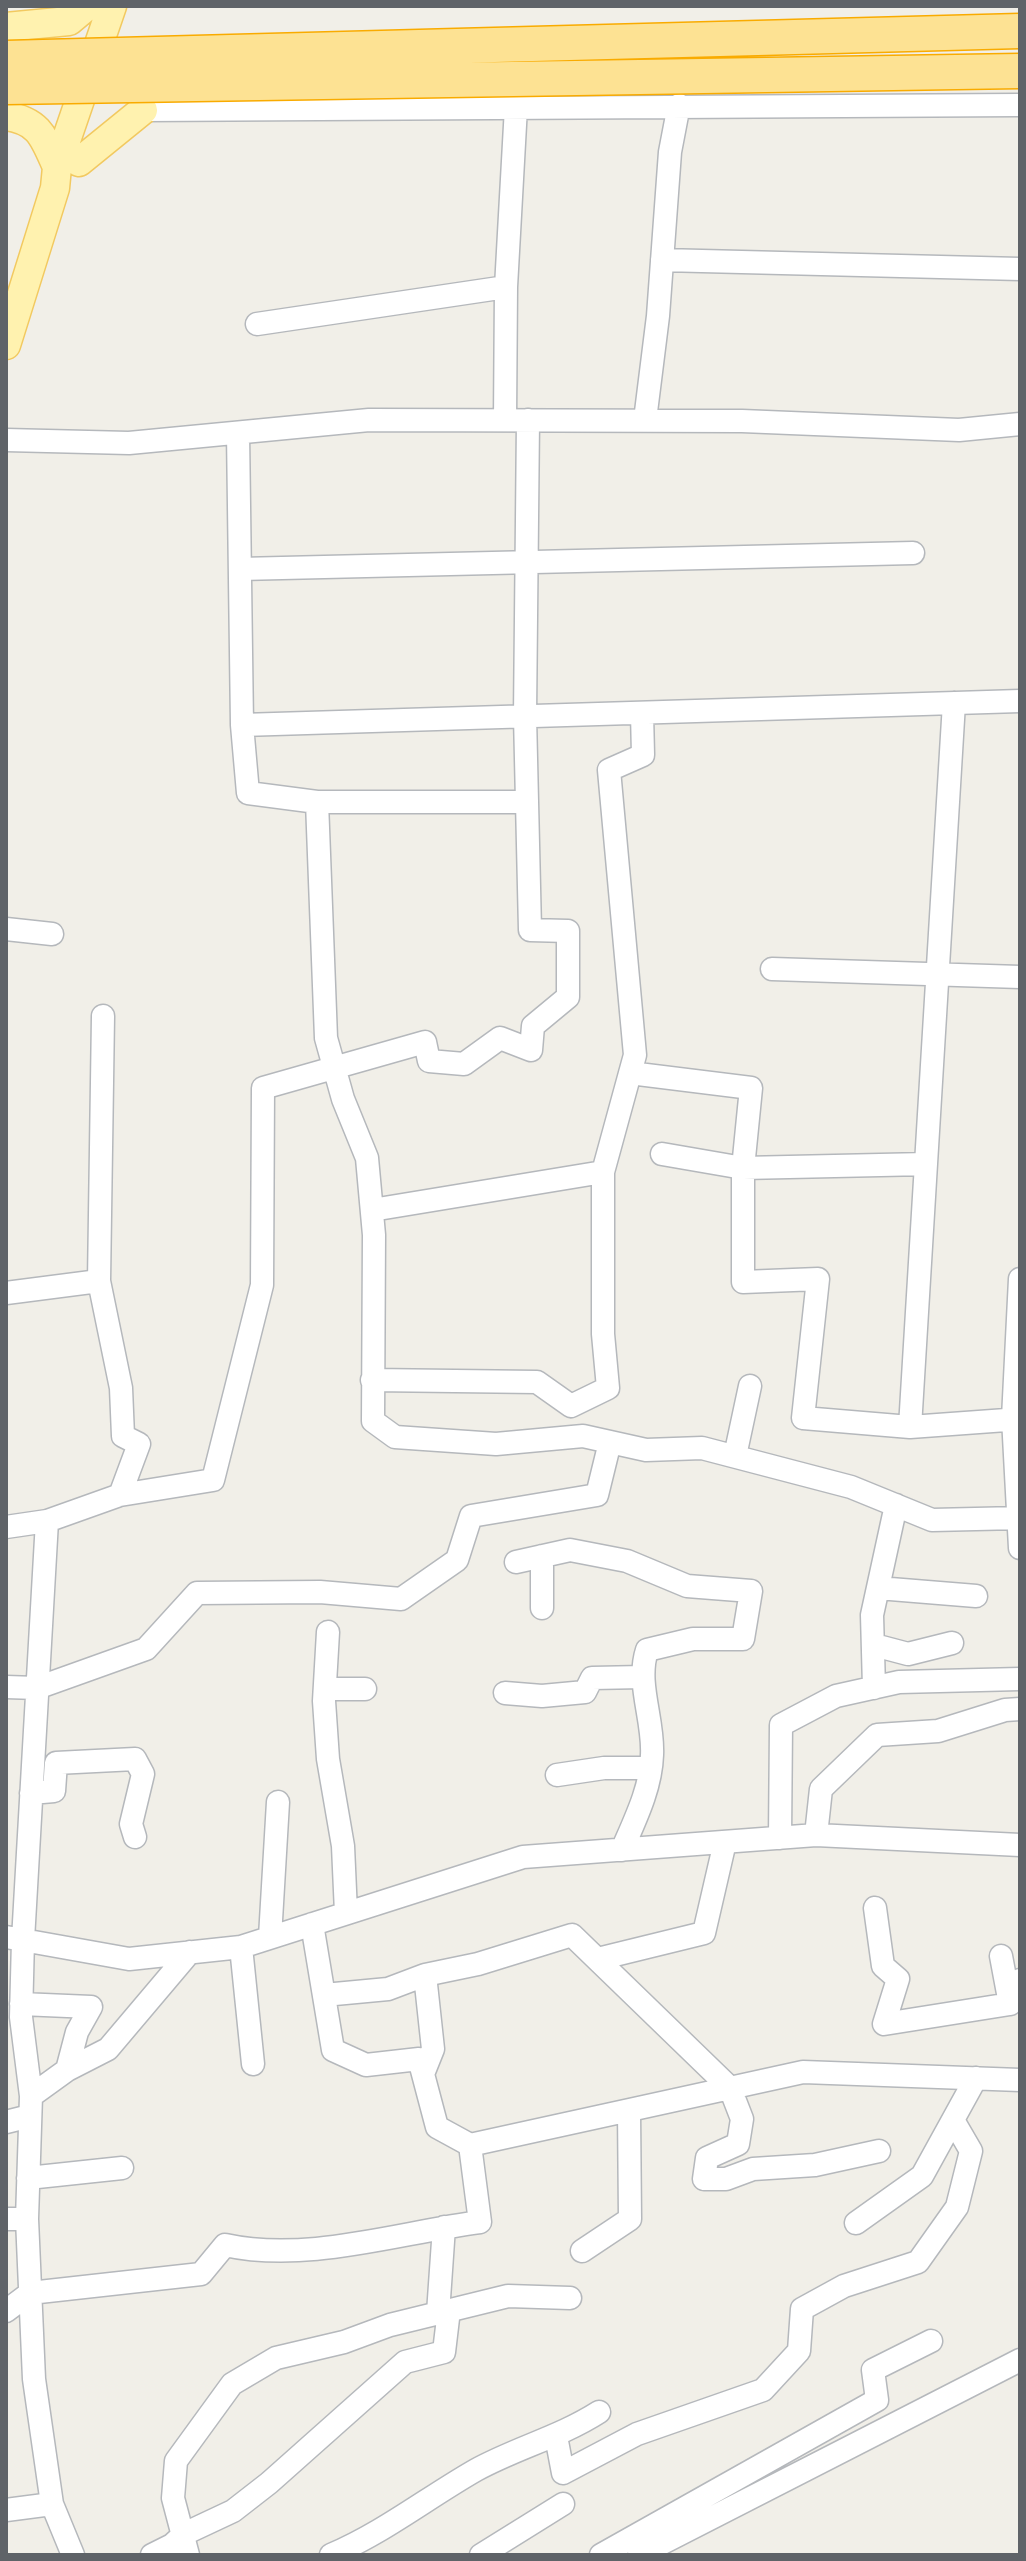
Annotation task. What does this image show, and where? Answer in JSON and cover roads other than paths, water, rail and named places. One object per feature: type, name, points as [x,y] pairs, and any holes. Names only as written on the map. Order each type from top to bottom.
[{"type":"highway","points":[[6,58],[1020,31]]},
{"type":"highway","points":[[6,87],[1020,71]]},
{"type":"main road","points":[[88,104],[112,6]]},
{"type":"main road","points":[[6,345],[88,104],[131,6]]},
{"type":"main road","points":[[6,27],[78,14]]},
{"type":"main road","points":[[64,172],[143,110]]},
{"type":"main road","points":[[6,116],[27,119],[43,137],[64,172]]},
{"type":"street","points":[[645,420],[670,152],[679,105]]},
{"type":"street","points":[[143,110],[1020,105]]},
{"type":"street","points":[[505,420],[506,287],[516,107]]},
{"type":"street","points":[[662,260],[1020,269]]},
{"type":"street","points":[[257,324],[506,287]]},
{"type":"street","points":[[6,440],[129,443],[369,420],[645,420],[959,430],[1020,424]]},
{"type":"street","points":[[6,1527],[47,1521],[120,1495],[213,1480],[262,1285],[263,1088],[425,1042],[429,1061],[464,1064],[500,1038],[531,1050],[533,1026],[568,997],[568,931],[530,930],[525,716],[528,420]]},
{"type":"street","points":[[238,433],[242,725],[248,793],[317,802],[527,802]]},
{"type":"street","points":[[240,569],[913,553]]},
{"type":"street","points":[[242,725],[1020,701]]},
{"type":"street","points":[[910,1427],[954,703]]},
{"type":"street","points":[[546,1439],[571,1406],[608,1388],[603,1334],[603,1172],[635,1055],[609,770],[643,755],[642,713]]},
{"type":"street","points":[[317,802],[326,1038],[367,1158],[372,1210],[373,1421],[395,1437],[496,1444],[583,1436],[646,1450],[702,1448],[851,1487],[932,1520],[1019,1518]]},
{"type":"street","points":[[6,929],[52,934]]},
{"type":"street","points":[[772,969],[1020,977]]},
{"type":"street","points":[[103,1016],[99,1281],[121,1388],[123,1436],[139,1444],[120,1495]]},
{"type":"street","points":[[630,1073],[751,1088],[743,1168],[743,1282],[818,1279],[803,1418],[910,1427],[1016,1418]]},
{"type":"street","points":[[662,1154],[743,1168],[926,1164]]},
{"type":"street","points":[[372,1210],[603,1172]]},
{"type":"street","points":[[1020,1279],[1016,1418],[1020,1548]]},
{"type":"street","points":[[6,1293],[99,1281]]},
{"type":"street","points":[[372,1380],[537,1382],[571,1406]]},
{"type":"street","points":[[735,1456],[750,1386]]},
{"type":"street","points":[[6,1687],[37,1688],[146,1649],[197,1593],[320,1592],[401,1599],[457,1560],[471,1516],[597,1495],[610,1442]]},
{"type":"street","points":[[874,1688],[872,1615],[896,1505]]},
{"type":"street","points":[[47,1521],[31,1793],[14,1939],[30,2106],[28,2178],[16,2219],[30,2293],[34,2379],[52,2504],[73,2555]]},
{"type":"street","points":[[516,1562],[570,1550],[627,1561],[687,1586],[751,1591],[743,1639],[693,1639],[647,1650],[642,1667],[652,1755],[642,1805],[622,1850]]},
{"type":"street","points":[[542,1556],[542,1608]]},
{"type":"street","points":[[878,1588],[976,1596]]},
{"type":"street","points":[[328,1632],[325,1689],[328,1759],[343,1846],[346,1913]]},
{"type":"street","points":[[874,1645],[908,1654],[952,1643]]},
{"type":"street","points":[[505,1693],[542,1696],[585,1692],[592,1678],[618,1681],[643,1677]]},
{"type":"street","points":[[780,1838],[781,1725],[836,1696],[899,1682],[1020,1679]]},
{"type":"street","points":[[325,1689],[365,1689]]},
{"type":"street","points":[[816,1835],[821,1789],[877,1735],[938,1731],[1005,1710],[1020,1709]]},
{"type":"street","points":[[31,1793],[54,1791],[56,1763],[135,1759],[143,1774],[131,1824],[135,1837]]},
{"type":"street","points":[[557,1775],[604,1768],[649,1768]]},
{"type":"street","points":[[270,1937],[278,1802]]},
{"type":"street","points":[[14,1939],[129,1959],[241,1947],[523,1857],[816,1835],[1020,1845]]},
{"type":"street","points":[[598,1959],[704,1933],[725,1842]]},
{"type":"street","points":[[875,1908],[883,1966],[898,1979],[884,2024],[1010,2004]]},
{"type":"street","points":[[312,1924],[333,2050],[366,2065],[419,2059],[437,2127],[470,2145],[803,2072],[1020,2080]]},
{"type":"street","points":[[324,1995],[388,1989],[425,1975],[478,1964],[572,1935],[730,2088],[742,2119],[738,2144],[707,2158],[704,2179],[726,2179],[753,2169],[815,2165],[879,2151]]},
{"type":"street","points":[[241,1947],[253,2064]]},
{"type":"street","points":[[6,2122],[30,2106],[67,2070],[108,2049],[190,1952]]},
{"type":"street","points":[[1001,1956],[1010,2004]]},
{"type":"street","points":[[423,2074],[433,2049],[425,1975]]},
{"type":"street","points":[[1010,2004],[1020,1980]]},
{"type":"street","points":[[21,2004],[91,2007],[77,2032],[67,2070]]},
{"type":"street","points":[[856,2223],[922,2176],[976,2078]]},
{"type":"street","points":[[582,2251],[630,2219],[629,2111]]},
{"type":"street","points":[[556,2436],[563,2473],[637,2434],[763,2390],[799,2351],[802,2309],[844,2286],[918,2262],[957,2207],[971,2151],[953,2120]]},
{"type":"street","points":[[6,2311],[30,2293],[201,2274],[225,2245],[250,2250],[336,2246],[480,2222],[470,2145]]},
{"type":"street","points":[[28,2178],[122,2168]]},
{"type":"street","points":[[152,2555],[172,2545],[186,2544],[233,2511],[269,2483],[405,2362],[444,2352],[444,2227]]},
{"type":"street","points":[[186,2544],[173,2498],[176,2461],[232,2384],[276,2358],[444,2312],[508,2296],[570,2298]]},
{"type":"street","points":[[601,2555],[877,2400],[873,2370],[931,2341]]},
{"type":"street","points":[[639,2555],[1020,2360]]},
{"type":"street","points":[[341,2553],[477,2470],[556,2436],[599,2412]]},
{"type":"street","points":[[6,2510],[52,2504]]},
{"type":"street","points":[[481,2555],[563,2504]]}]
